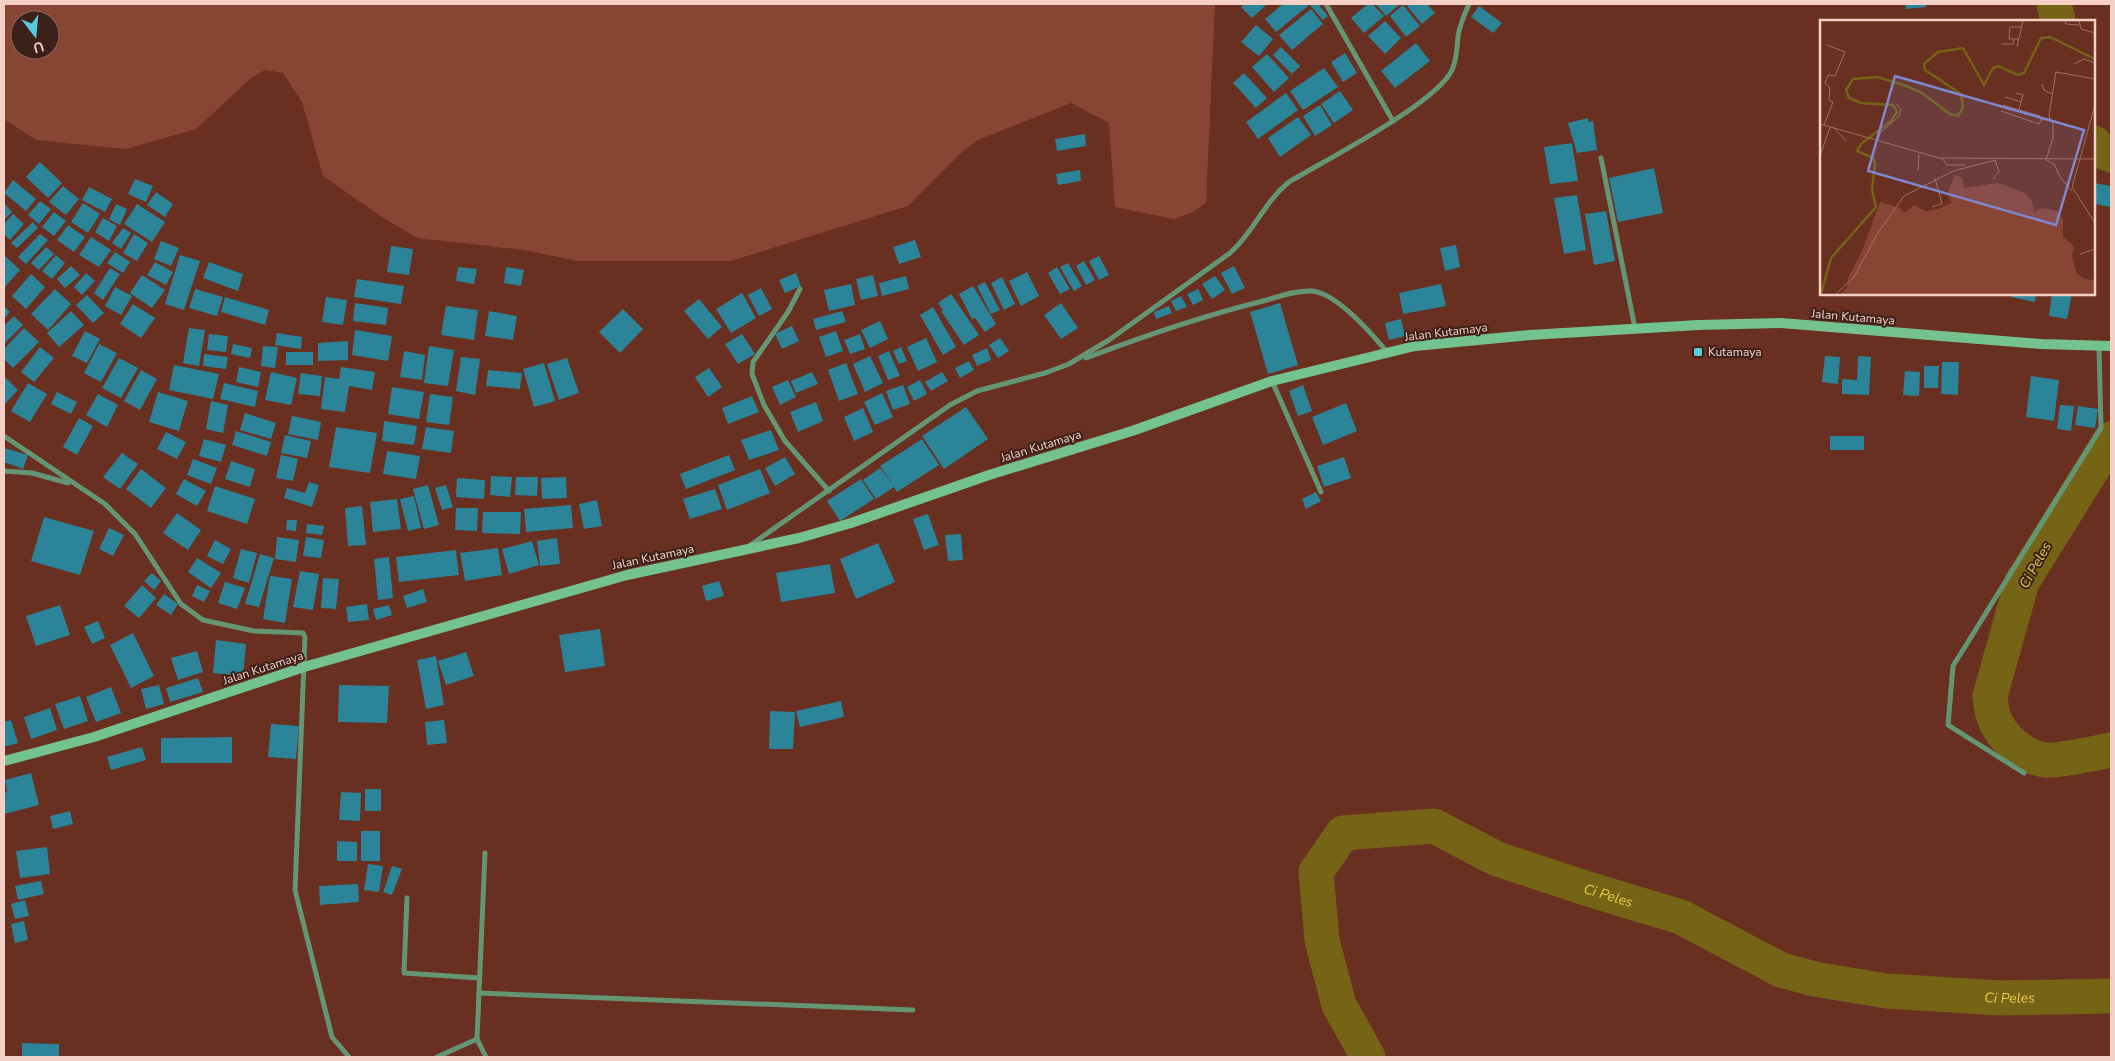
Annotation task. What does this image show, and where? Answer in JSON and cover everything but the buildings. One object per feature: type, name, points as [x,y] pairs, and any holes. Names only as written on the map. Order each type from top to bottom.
[{"type":"main road","name":"Jalan Kutamaya","points":[[4,761],[94,737],[304,667],[627,574],[743,551],[800,538],[851,523],[989,475],[1132,432],[1272,381],[1415,346],[1530,335],[1635,328],[1781,323],[2041,344],[2111,346]]},
{"type":"street","points":[[1326,4],[1393,121]]},
{"type":"street","points":[[1070,364],[1103,344],[1230,253],[1242,242],[1276,192],[1289,182],[1393,121],[1444,84],[1457,56],[1462,19],[1470,4]]},
{"type":"street","points":[[1601,158],[1635,328]]},
{"type":"street","points":[[800,289],[788,312],[754,362],[752,374],[764,405],[785,441],[828,491]]},
{"type":"street","points":[[743,551],[869,460],[950,405],[977,391],[1045,373],[1124,344],[1235,308],[1296,293],[1313,291],[1327,297],[1343,308],[1363,325],[1388,353]]},
{"type":"street","points":[[2024,773],[1948,725],[1953,666],[2101,428],[2099,345]]},
{"type":"street","points":[[1272,381],[1321,492]]},
{"type":"street","points":[[4,436],[105,504],[136,534],[181,604],[203,620],[254,632],[303,633],[305,637],[295,890],[332,1037],[349,1057]]},
{"type":"street","points":[[4,471],[32,473],[73,484]]},
{"type":"street","points":[[485,853],[477,1038],[486,1057]]},
{"type":"street","points":[[406,898],[404,973],[479,978]]},
{"type":"street","points":[[479,993],[914,1010]]},
{"type":"street","points":[[437,1057],[477,1038]]},
{"type":"shaded area","points":[[4,4],[1215,4],[1206,203],[1191,213],[1174,219],[1115,207],[1109,123],[1071,103],[978,140],[963,151],[908,206],[731,261],[578,261],[524,250],[417,238],[382,217],[323,176],[302,102],[283,73],[265,70],[250,79],[196,129],[126,149],[36,140],[4,119]]},
{"type":"waterway","name":"Ci Peles","points":[[2054,4],[2058,20]]},
{"type":"waterway","name":"Ci Peles","points":[[2095,144],[2100,151],[2111,155]]},
{"type":"waterway","name":"Ci Peles","points":[[2111,439],[2022,582],[1990,696],[1993,715],[2001,731],[2014,745],[2029,755],[2052,760],[2111,750]]},
{"type":"waterway","name":"Ci Peles","points":[[1368,1057],[1339,1005],[1322,940],[1316,872],[1343,833],[1434,826],[1497,859],[1681,917],[1781,970],[1814,979],[1887,991],[1999,998],[2111,996]]},
{"type":"place","name":"Kutamaya","points":[[1698,352]]}]
